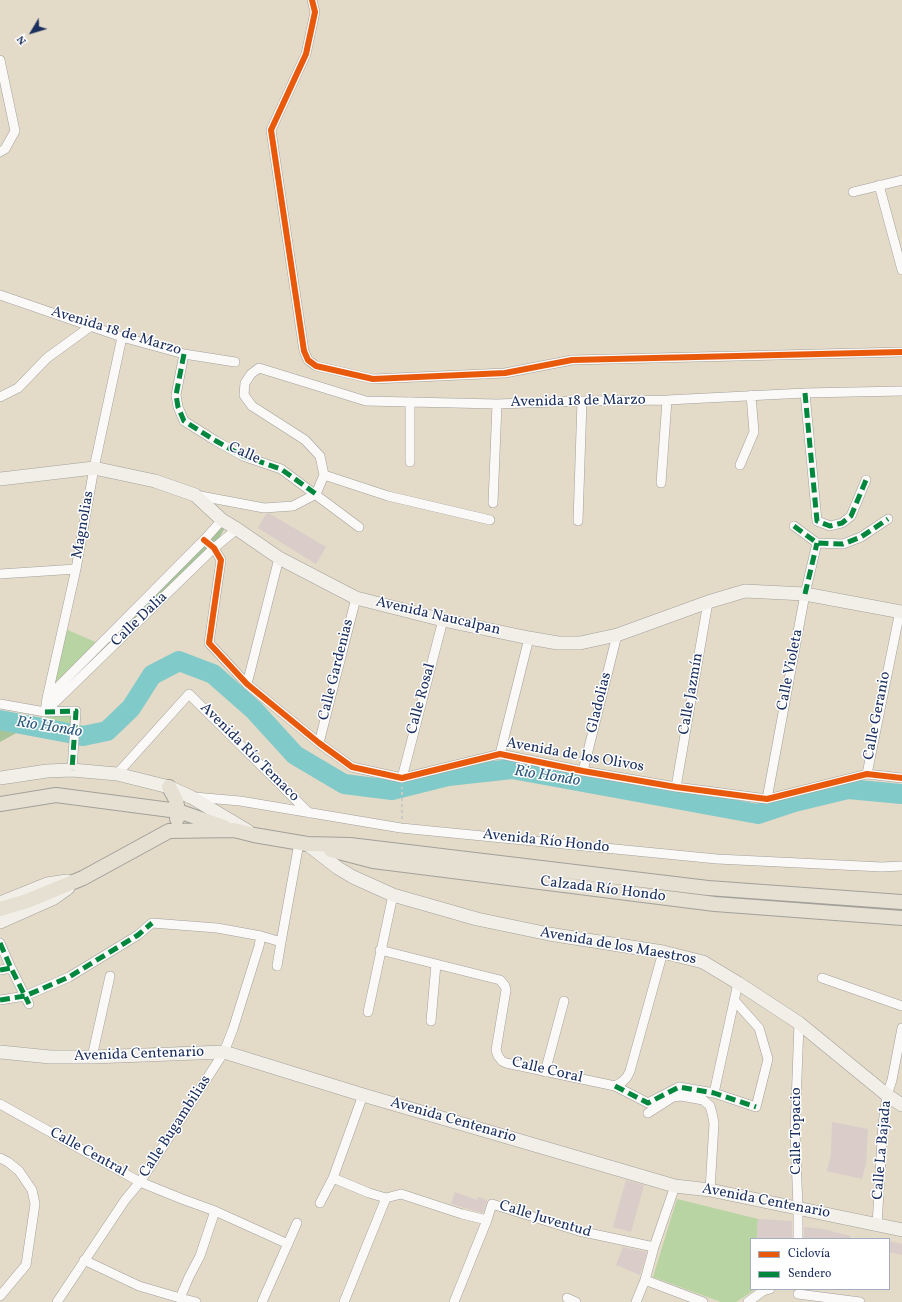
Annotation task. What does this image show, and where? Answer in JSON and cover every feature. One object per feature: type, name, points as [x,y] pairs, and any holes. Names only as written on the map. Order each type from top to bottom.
[{"type":"main road","name":"Avenida Naucalpan","points":[[0,479],[94,468],[155,481],[195,495],[222,520],[279,558],[356,598],[443,620],[558,643],[580,644],[617,635],[708,602],[745,591],[805,594],[901,612]]},
{"type":"main road","points":[[0,778],[47,771],[72,770],[117,774],[169,787],[191,797],[254,836]]},
{"type":"main road","points":[[169,787],[176,800],[178,811],[176,821],[169,831]]},
{"type":"main road","points":[[0,804],[56,795],[178,811],[234,830]]},
{"type":"main road","name":"Calzada Río Hondo","points":[[0,909],[27,901],[83,878],[169,831],[234,830],[254,836],[303,843],[350,845],[708,888],[902,902]]},
{"type":"main road","name":"Calzada Río Hondo","points":[[303,843],[373,861],[715,904],[902,918]]},
{"type":"main road","name":"Avenida de los Maestros","points":[[303,843],[338,868],[354,877],[393,894],[477,919],[549,934],[663,952],[704,962],[799,1023],[902,1105]]},
{"type":"main road","points":[[0,902],[47,884],[83,878]]},
{"type":"main road","points":[[0,922],[54,898],[83,878]]},
{"type":"main road","name":"Avenida Centenario","points":[[0,1052],[50,1057],[92,1057],[224,1052],[363,1095],[676,1186],[710,1190],[902,1230]]},
{"type":"street","points":[[312,0],[315,12],[306,54],[270,130],[304,351],[308,360],[316,366],[372,379],[505,373],[572,360],[902,352]]},
{"type":"street","points":[[0,60],[15,131],[5,149],[0,152]]},
{"type":"street","points":[[853,192],[902,180]]},
{"type":"street","points":[[880,185],[902,270]]},
{"type":"street","name":"Avenida 18 de Marzo","points":[[0,295],[122,337],[184,354],[235,362]]},
{"type":"street","points":[[0,397],[18,388],[47,358],[91,326]]},
{"type":"street","name":"Magnolias","points":[[45,712],[76,569],[94,468],[122,337]]},
{"type":"street","name":"Calle","points":[[184,354],[176,395],[178,407],[184,421],[243,456],[281,469],[359,527]]},
{"type":"street","name":"Avenida 18 de Marzo","points":[[324,475],[320,456],[305,440],[252,406],[244,395],[245,383],[251,374],[259,368],[366,401],[497,404],[667,400],[751,395],[902,391]]},
{"type":"street","points":[[805,393],[817,521],[830,526],[842,523],[851,516],[866,480]]},
{"type":"street","points":[[740,465],[754,432],[751,395]]},
{"type":"street","points":[[661,484],[667,400]]},
{"type":"street","points":[[578,521],[582,401]]},
{"type":"street","points":[[410,402],[410,462]]},
{"type":"street","points":[[493,503],[497,404]]},
{"type":"street","points":[[195,495],[264,508],[293,506],[316,494],[324,475],[388,496],[490,520]]},
{"type":"street","points":[[794,526],[817,543],[843,544],[861,537],[888,519]]},
{"type":"street","name":"Calle Dalia","points":[[47,698],[222,520]]},
{"type":"street","name":"Calle Dalia","points":[[45,712],[214,548],[237,529]]},
{"type":"street","points":[[204,540],[214,548]]},
{"type":"street","name":"Calle Violeta","points":[[767,799],[805,594],[817,543]]},
{"type":"street","name":"Avenida de los Olivos","points":[[214,548],[221,560],[209,643],[247,684],[319,743],[352,767],[402,779],[500,754],[583,771],[767,799],[867,774],[902,778]]},
{"type":"street","points":[[247,684],[279,558]]},
{"type":"street","points":[[0,574],[76,569]]},
{"type":"street","name":"Calle Gardenias","points":[[319,743],[356,598]]},
{"type":"street","name":"Calle Jazmín","points":[[676,786],[708,602]]},
{"type":"street","name":"Calle Geranio","points":[[867,774],[901,612]]},
{"type":"street","points":[[128,616],[136,624]]},
{"type":"street","name":"Calle Rosal","points":[[402,779],[443,620]]},
{"type":"street","name":"Gladolias","points":[[583,771],[617,635]]},
{"type":"street","points":[[500,754],[529,638]]},
{"type":"street","name":"Avenida Río Temaco","points":[[117,774],[189,694],[309,813]]},
{"type":"street","points":[[0,704],[45,712],[76,711],[72,770]]},
{"type":"street","name":"Avenida Río Hondo","points":[[191,797],[240,801],[401,828],[717,859],[882,867],[902,866]]},
{"type":"street","points":[[277,966],[303,843]]},
{"type":"street","points":[[368,1012],[393,894]]},
{"type":"street","points":[[0,1000],[27,1000],[69,977],[138,935],[152,923],[217,928],[261,936],[281,942]]},
{"type":"street","name":"Calle Bugambilias","points":[[57,1302],[125,1200],[140,1182],[224,1052],[233,1029],[261,936]]},
{"type":"street","points":[[0,943],[27,1000]]},
{"type":"street","name":"Calle Coral","points":[[380,950],[500,980],[505,986],[506,990],[496,1050],[498,1056],[506,1063],[615,1086],[648,1103],[679,1087],[714,1093]]},
{"type":"street","points":[[615,1086],[622,1082],[630,1071],[663,952]]},
{"type":"street","points":[[431,1021],[436,964]]},
{"type":"street","points":[[0,970],[11,968]]},
{"type":"street","points":[[92,1057],[110,976]]},
{"type":"street","points":[[822,978],[902,1006]]},
{"type":"street","points":[[734,1000],[759,1028],[768,1060],[756,1107],[714,1093],[734,1000],[738,983]]},
{"type":"street","points":[[545,1072],[564,1001]]},
{"type":"street","name":"Calle Topacio","points":[[798,1238],[795,1131],[799,1023]]},
{"type":"street","name":"Calle La Bajada","points":[[877,1225],[883,1124],[887,1094],[892,1080],[902,1028]]},
{"type":"street","points":[[892,1080],[902,1081]]},
{"type":"street","points":[[320,1203],[333,1178],[363,1095]]},
{"type":"street","points":[[648,1113],[673,1097],[681,1096],[703,1100],[710,1106],[714,1123],[710,1190]]},
{"type":"street","name":"Calle Central","points":[[0,1104],[140,1182],[215,1211],[288,1244]]},
{"type":"street","points":[[0,1158],[8,1162],[18,1171],[32,1190],[35,1204],[26,1265],[0,1296]]},
{"type":"street","points":[[333,1178],[386,1198],[401,1194],[462,1214],[487,1220]]},
{"type":"street","points":[[636,1302],[645,1280],[654,1247],[676,1186]]},
{"type":"street","points":[[344,1302],[386,1198]]},
{"type":"street","name":"Calle Juventud","points":[[454,1302],[492,1204],[579,1231],[654,1247]]},
{"type":"street","points":[[180,1298],[188,1277],[200,1256],[215,1211]]},
{"type":"street","points":[[262,1302],[297,1224]]},
{"type":"street","points":[[84,1260],[139,1286],[196,1302]]},
{"type":"street","points":[[645,1280],[703,1302]]},
{"type":"street","points":[[748,1302],[762,1291],[766,1290]]},
{"type":"street","points":[[798,1295],[860,1302]]},
{"type":"path","points":[[402,779],[402,811]]},
{"type":"green space","points":[[228,522],[213,549],[45,712],[47,698],[201,543]]},
{"type":"green space","points":[[63,628],[100,644],[47,698]]},
{"type":"green space","points":[[76,711],[74,734],[44,728],[45,712]]},
{"type":"green space","points":[[0,718],[15,724],[29,726],[0,742]]},
{"type":"green space","points":[[677,1199],[758,1219],[757,1238],[750,1238],[750,1290],[754,1290],[736,1302],[721,1302],[653,1277]]},
{"type":"building","points":[[266,514],[270,514],[326,547],[316,564],[258,528]]},
{"type":"building","points":[[832,1122],[868,1129],[866,1163],[862,1179],[827,1171],[831,1154]]},
{"type":"building","points":[[626,1180],[644,1185],[631,1232],[613,1227]]},
{"type":"building","points":[[455,1192],[477,1200],[478,1197],[487,1200],[483,1213],[451,1204]]},
{"type":"building","points":[[758,1219],[792,1221],[792,1238],[757,1238]]},
{"type":"building","points":[[804,1227],[823,1229],[850,1236],[850,1238],[804,1238]]},
{"type":"building","points":[[890,1241],[902,1244],[902,1255],[890,1252]]},
{"type":"building","points":[[623,1247],[647,1252],[640,1275],[616,1265]]},
{"type":"waterway","name":"Rio Hondo","points":[[0,720],[83,736],[107,731],[131,708],[152,675],[179,661],[213,674],[254,710],[295,755],[344,784],[392,790],[448,776],[512,769],[758,814],[794,802],[848,789],[902,794]]},
{"type":"marked path","points":[[184,354],[176,395],[178,407],[184,421],[243,456],[281,469],[316,494]]},
{"type":"marked path","points":[[805,393],[817,521],[830,526],[842,523],[851,516],[866,480]]},
{"type":"marked path","points":[[794,526],[817,543],[843,544],[861,537],[888,519]]},
{"type":"marked path","points":[[805,594],[817,543]]},
{"type":"marked path","points":[[45,712],[76,711],[72,770]]},
{"type":"marked path","points":[[0,1000],[25,996],[69,977],[138,935],[152,923]]},
{"type":"marked path","points":[[0,943],[29,1004]]},
{"type":"marked path","points":[[0,970],[11,968]]},
{"type":"marked path","points":[[615,1086],[648,1103],[679,1087],[714,1093],[756,1107]]},
{"type":"cycle path","points":[[312,0],[315,12],[306,54],[271,130],[304,351],[308,360],[316,366],[373,379],[505,373],[572,360],[902,352]]},
{"type":"cycle path","points":[[204,540],[214,548],[221,560],[209,643],[247,684],[319,743],[352,767],[402,778],[500,754],[583,771],[676,787],[767,799],[867,774],[902,778]]}]
